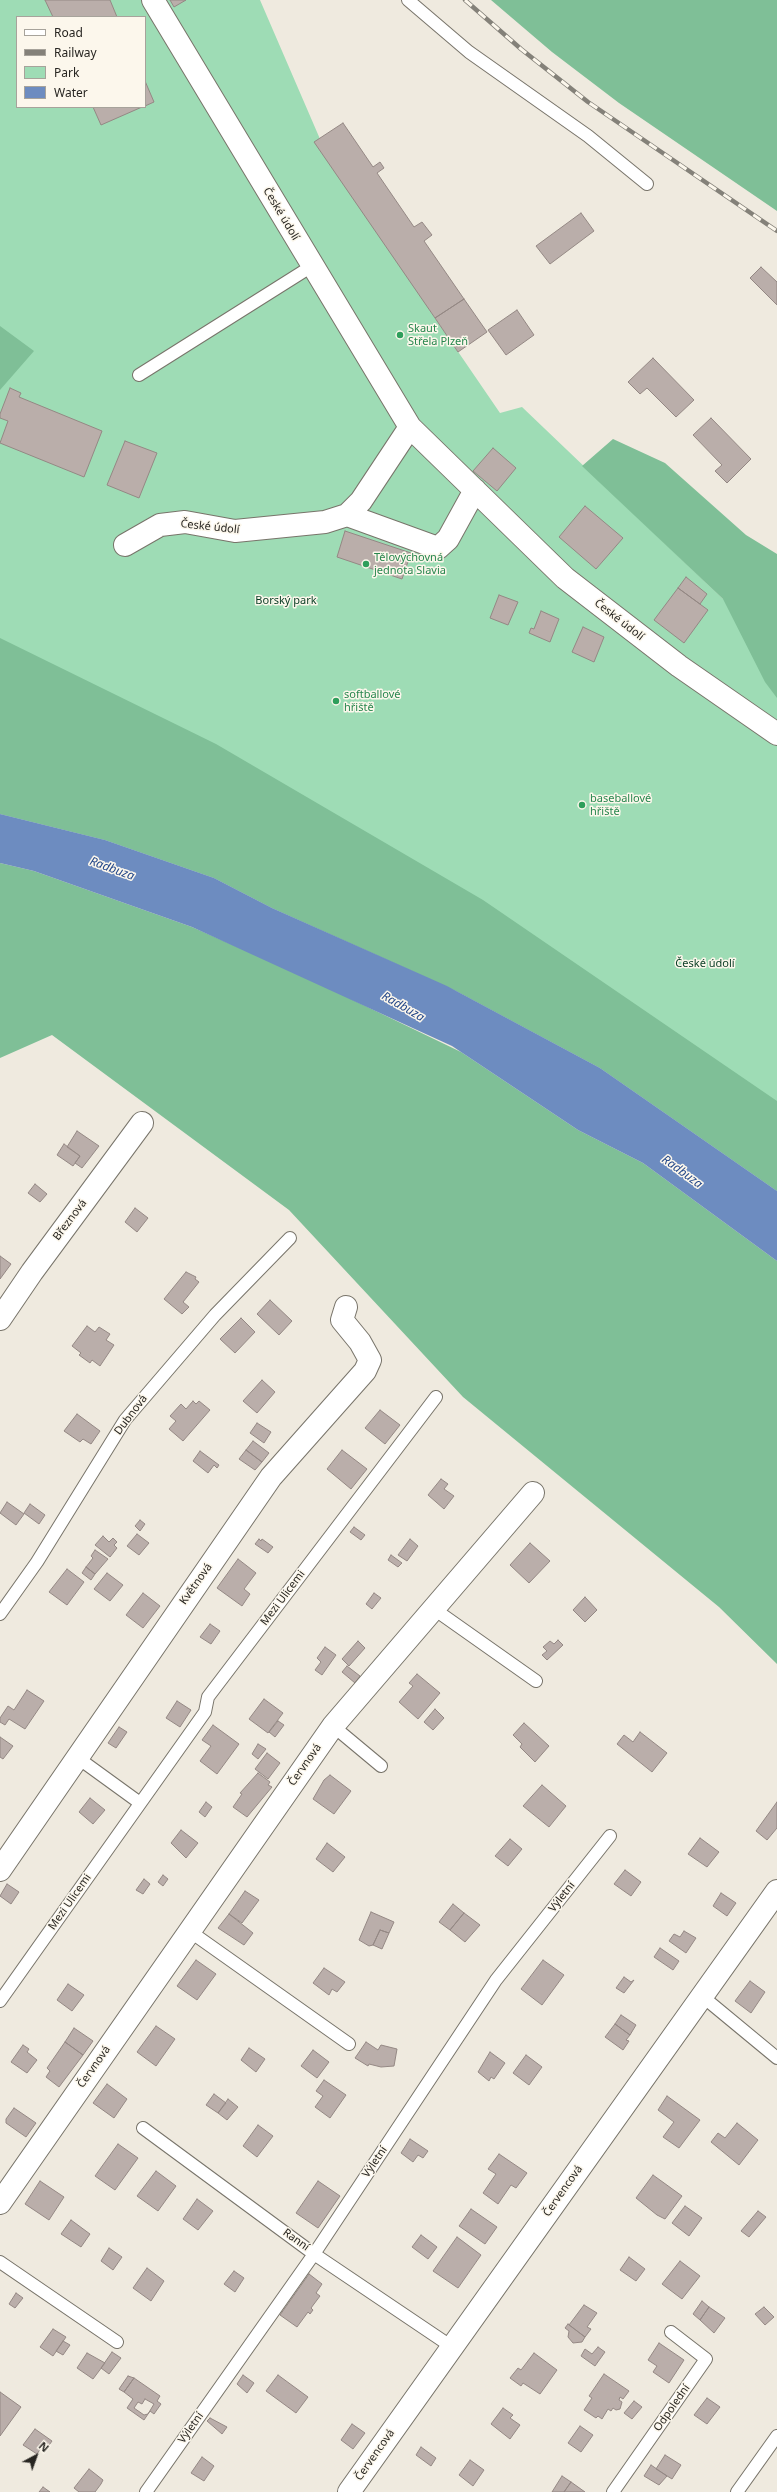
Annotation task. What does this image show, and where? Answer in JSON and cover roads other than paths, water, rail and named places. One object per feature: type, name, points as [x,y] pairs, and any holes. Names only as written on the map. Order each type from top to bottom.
[{"type":"street","name":"České údolí","points":[[153,0],[410,427],[565,578],[679,666],[777,734]]},
{"type":"street","name":"České údolí","points":[[124,544],[160,526],[185,522],[235,531],[325,522],[347,515],[361,501],[410,427]]},
{"type":"street","points":[[347,515],[438,548],[448,539],[475,490]]},
{"type":"street","name":"Březnová","points":[[0,1319],[32,1272],[142,1123]]},
{"type":"street","name":"Květnová","points":[[0,1870],[271,1477],[365,1370],[370,1360],[360,1342],[342,1320],[346,1308]]},
{"type":"street","name":"Červnová","points":[[0,2203],[188,1930],[333,1726],[533,1493]]},
{"type":"street","name":"Červencová","points":[[349,2492],[777,1891]]},
{"type":"lane","points":[[408,0],[469,52],[588,136],[647,184]]},
{"type":"lane","points":[[140,375],[312,266]]},
{"type":"lane","name":"Dubnová","points":[[0,1614],[37,1562],[125,1420],[215,1315],[290,1238]]},
{"type":"lane","name":"Mezi Ulicemi","points":[[0,2001],[205,1712],[208,1697],[436,1397]]},
{"type":"lane","points":[[434,1609],[536,1681]]},
{"type":"lane","points":[[333,1726],[381,1766]]},
{"type":"lane","points":[[78,1758],[140,1803]]},
{"type":"lane","name":"Výletní","points":[[146,2492],[314,2254],[496,1980],[610,1836]]},
{"type":"lane","points":[[188,1930],[348,2044]]},
{"type":"lane","points":[[702,1996],[777,2058]]},
{"type":"lane","name":"Ranní","points":[[143,2128],[314,2254],[452,2348]]},
{"type":"lane","points":[[0,2262],[118,2342]]},
{"type":"lane","name":"Odpolední","points":[[613,2492],[706,2359],[671,2332]]},
{"type":"lane","points":[[737,2492],[777,2436]]},
{"type":"water","name":"Radbuza","points":[[0,814],[105,840],[214,878],[272,908],[447,986],[600,1068],[777,1191],[777,1261],[643,1163],[578,1130],[452,1046],[192,927],[34,871],[0,863]]},
{"type":"railway","points":[[465,0],[521,49],[588,102],[777,231]]},
{"type":"place","name":"Skaut Střela Plzeň","points":[[400,335]]},
{"type":"place","name":"Tělovýchovná jednota Slavia","points":[[366,564]]},
{"type":"place","name":"softballové hřiště","points":[[336,701]]},
{"type":"place","name":"baseballové hřiště","points":[[582,805]]},
{"type":"park label","name":"Borský park","points":[[286,601]]}]
